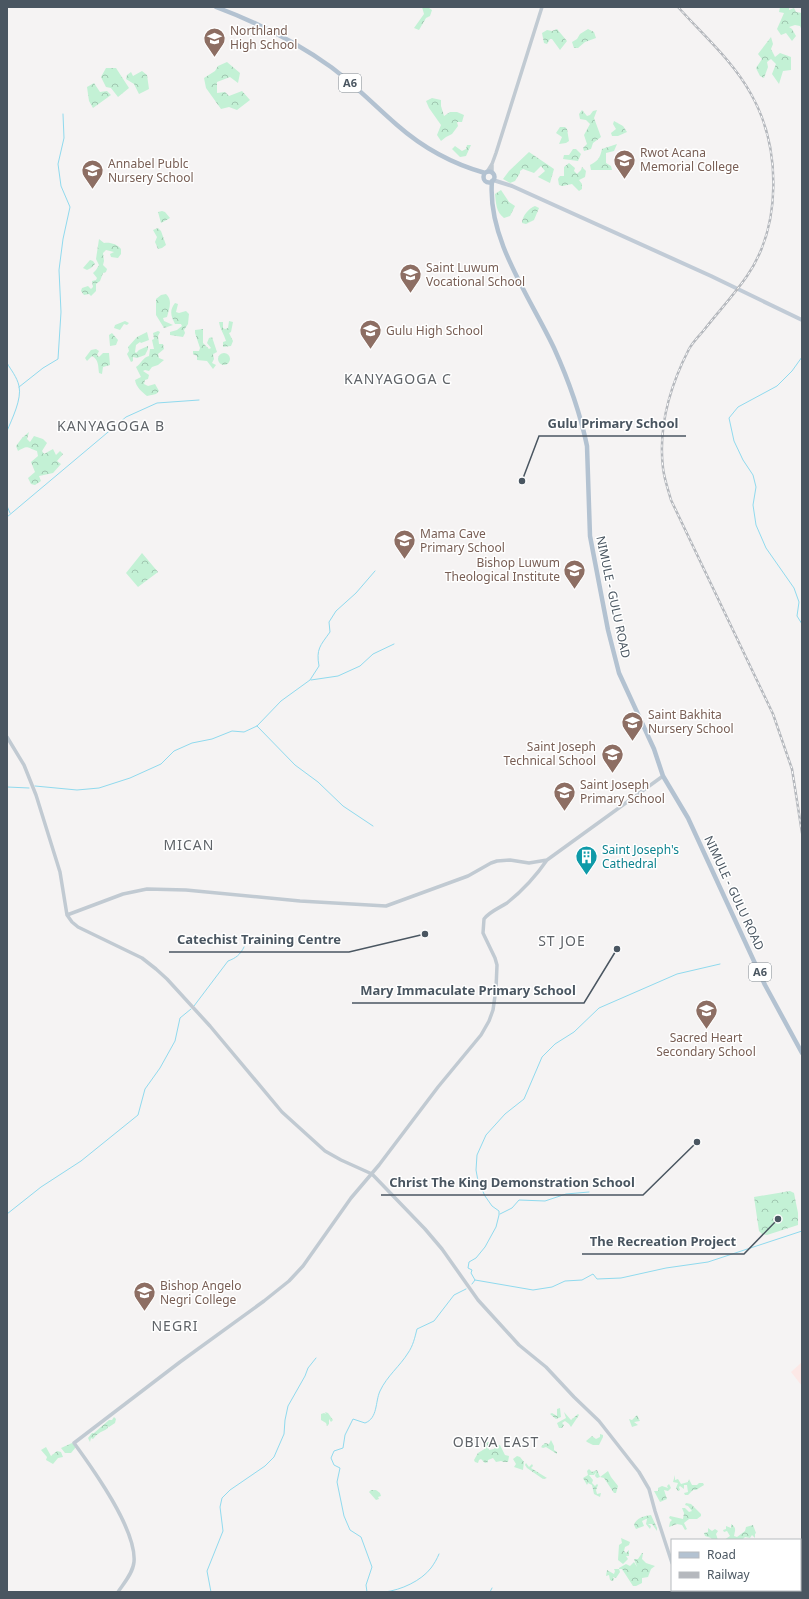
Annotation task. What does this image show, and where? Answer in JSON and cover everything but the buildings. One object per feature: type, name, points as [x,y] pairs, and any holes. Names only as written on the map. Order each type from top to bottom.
[{"type":"main road","name":"A6","points":[[216,7],[282,37],[310,54],[332,68],[399,127],[415,139],[440,154],[489,176]]},
{"type":"main road","points":[[489,176],[711,276],[802,320]]},
{"type":"main road","name":"NIMULE - GULU ROAD","points":[[489,176],[486,182],[491,194]]},
{"type":"main road","name":"NIMULE - GULU ROAD","points":[[489,176],[491,194],[499,230],[508,258],[559,358],[581,422],[586,446],[590,536],[608,630],[619,673],[654,749],[663,776],[688,818],[765,985],[802,1053]]},
{"type":"street","points":[[489,176],[542,7]]},
{"type":"street","points":[[7,737],[24,765],[38,800],[60,872],[68,915],[72,922],[78,927],[142,958],[156,969],[210,1026],[282,1112],[326,1152],[372,1174],[442,1249],[486,1310],[519,1345],[546,1367],[610,1433],[646,1482],[671,1560]]},
{"type":"street","points":[[118,1592],[133,1567],[134,1558],[130,1542],[120,1514],[99,1479],[74,1443],[289,1281],[438,1087],[481,1035],[489,1021],[493,1010],[496,989],[497,965],[483,933],[484,919],[520,892],[540,871],[547,860],[663,776]]},
{"type":"street","points":[[68,915],[123,894],[147,889],[186,890],[300,901],[386,906],[468,876],[497,861],[510,860],[529,863],[547,860]]},
{"type":"shaded area","points":[[802,1362],[802,1386],[791,1372]]},
{"type":"green space","points":[[422,7],[430,7],[429,8],[432,10],[430,16],[426,18],[419,30],[414,28],[424,14]]},
{"type":"green space","points":[[780,7],[789,7],[789,10],[794,8],[796,12],[802,13],[802,31],[800,26],[795,25],[789,27],[796,36],[792,41],[786,33],[781,35],[777,29],[784,13],[779,12]]},
{"type":"green space","points":[[557,29],[567,41],[560,50],[552,39],[550,39],[547,44],[544,43],[542,33],[547,30],[552,31]]},
{"type":"green space","points":[[588,29],[594,32],[596,38],[585,42],[578,48],[574,48],[572,42]]},
{"type":"green space","points":[[771,37],[773,44],[771,49],[775,57],[780,53],[791,57],[791,70],[783,71],[779,84],[772,74],[776,64],[771,59],[767,62],[768,67],[764,78],[760,76],[756,68],[762,59],[758,54]]},
{"type":"green space","points":[[227,62],[240,73],[238,83],[230,77],[217,82],[217,93],[225,92],[229,96],[242,91],[250,100],[237,110],[229,107],[221,109],[206,88],[204,78],[215,71],[218,66]]},
{"type":"green space","points":[[106,68],[116,68],[129,88],[118,97],[111,88],[106,87],[101,77]]},
{"type":"green space","points":[[142,71],[147,75],[149,89],[139,94],[134,84],[126,79],[127,75],[131,72],[133,76]]},
{"type":"green space","points":[[94,83],[100,92],[107,91],[111,95],[93,108],[89,101],[87,87]]},
{"type":"green space","points":[[432,98],[441,100],[444,116],[450,112],[457,112],[464,115],[462,122],[457,122],[458,126],[452,134],[441,141],[437,135],[441,125],[426,101]]},
{"type":"green space","points":[[582,110],[587,116],[593,111],[597,110],[594,118],[601,137],[593,143],[591,149],[584,151],[583,148],[587,144],[584,135],[590,124],[586,120],[580,119],[579,114]]},
{"type":"green space","points":[[614,121],[623,126],[627,132],[618,136],[612,136],[611,133],[616,129],[613,124]]},
{"type":"green space","points":[[560,127],[565,127],[567,129],[569,141],[566,143],[559,144],[562,137],[556,133]]},
{"type":"green space","points":[[617,144],[614,151],[606,153],[606,163],[611,166],[612,170],[591,170],[590,165],[598,159],[602,149]]},
{"type":"green space","points":[[467,145],[471,145],[466,156],[460,157],[452,149],[455,146],[462,151],[466,149]]},
{"type":"green space","points":[[573,149],[576,149],[581,154],[578,161],[563,159],[564,155],[569,155]]},
{"type":"green space","points":[[529,152],[554,169],[550,183],[538,177],[545,171],[541,166],[534,173],[523,169],[520,171],[515,181],[510,183],[503,179],[509,171]]},
{"type":"green space","points":[[569,163],[575,168],[574,171],[577,174],[582,167],[586,171],[585,177],[579,180],[582,184],[582,189],[579,191],[572,184],[562,186],[559,185],[558,179],[560,176],[564,176],[564,167]]},
{"type":"green space","points":[[501,190],[509,202],[515,206],[510,216],[504,218],[498,210],[495,197],[495,194]]},
{"type":"green space","points":[[535,206],[539,208],[534,220],[526,224],[522,223],[526,213]]},
{"type":"green space","points":[[158,212],[165,212],[170,218],[161,223]]},
{"type":"green space","points":[[158,228],[161,231],[166,245],[158,249],[155,242],[157,237],[153,230]]},
{"type":"green space","points":[[99,239],[104,243],[111,243],[118,246],[121,249],[121,254],[118,258],[111,257],[110,254],[114,252],[106,250],[103,253],[103,265],[107,269],[106,272],[103,273],[100,281],[96,284],[96,291],[91,296],[89,294],[84,295],[81,291],[82,288],[88,286],[91,289],[93,287],[92,281],[96,280],[97,278],[93,273],[99,265],[96,259]]},
{"type":"green space","points":[[90,260],[95,264],[87,270],[83,268]]},
{"type":"green space","points":[[166,294],[170,305],[167,317],[163,318],[164,321],[173,325],[164,328],[156,315],[156,299],[161,295]]},
{"type":"green space","points":[[175,303],[178,304],[176,312],[179,313],[186,311],[189,314],[188,324],[184,330],[185,333],[183,337],[170,335],[170,332],[177,330],[182,326],[181,324],[175,324],[172,316],[171,311]]},
{"type":"green space","points":[[125,321],[129,323],[127,325],[124,324],[120,330],[114,328],[115,325]]},
{"type":"green space","points":[[229,321],[233,322],[231,332],[229,333],[233,341],[231,346],[223,347],[223,342],[226,341],[219,322],[223,322],[223,328],[225,329],[228,328]]},
{"type":"green space","points":[[203,329],[203,343],[209,349],[211,348],[207,343],[209,338],[212,337],[217,352],[213,354],[214,359],[212,363],[216,365],[213,369],[207,361],[197,360],[197,356],[193,354],[193,351],[199,351],[200,348],[195,330]]},
{"type":"green space","points":[[158,331],[160,332],[158,336],[159,344],[163,344],[164,349],[158,354],[159,358],[164,360],[158,365],[152,367],[149,371],[143,371],[149,375],[144,384],[148,386],[155,384],[159,391],[156,394],[147,396],[136,383],[135,380],[141,377],[136,367],[149,356],[150,349],[154,349],[152,340],[154,339],[153,333]]},
{"type":"green space","points":[[147,332],[149,340],[140,342],[136,345],[135,352],[136,353],[148,346],[145,355],[137,358],[133,357],[133,361],[131,362],[127,354],[129,351],[128,347],[137,337]]},
{"type":"green space","points":[[112,333],[118,340],[116,345],[110,346],[109,335]]},
{"type":"green space","points":[[96,349],[99,351],[97,355],[99,357],[103,353],[109,353],[110,365],[103,367],[102,374],[99,373],[96,359],[92,356],[87,361],[85,358],[91,350]]},
{"type":"green space","points":[[226,353],[229,354],[229,364],[222,365],[219,364],[218,357],[219,354]]},
{"type":"green space","points":[[29,432],[27,439],[30,442],[34,436],[43,439],[47,443],[42,451],[44,454],[53,449],[56,455],[60,451],[63,454],[57,461],[61,464],[53,473],[39,476],[41,481],[35,485],[31,484],[28,478],[35,472],[31,462],[38,456],[37,451],[27,447],[18,451],[16,446]]},
{"type":"green space","points":[[142,553],[158,572],[138,587],[126,573]]},
{"type":"green space","points":[[790,1191],[794,1193],[798,1213],[798,1225],[767,1235],[762,1234],[759,1231],[754,1197]]},
{"type":"green space","points":[[560,1408],[561,1417],[556,1419],[550,1414],[552,1413],[557,1416],[557,1409]]},
{"type":"green space","points":[[325,1412],[328,1413],[333,1420],[331,1422],[329,1419],[329,1424],[327,1426],[326,1423],[321,1420],[321,1414],[326,1414]]},
{"type":"green space","points":[[564,1412],[571,1420],[578,1414],[579,1415],[571,1427],[565,1421],[562,1423],[564,1425],[562,1428],[559,1428],[557,1423],[566,1418]]},
{"type":"green space","points":[[637,1415],[640,1421],[634,1422],[638,1425],[632,1427],[629,1419],[632,1420]]},
{"type":"green space","points":[[114,1417],[116,1419],[115,1423],[109,1427],[107,1426],[108,1428],[106,1430],[99,1433],[93,1439],[91,1438],[90,1442],[88,1438],[92,1433],[94,1433],[109,1420],[112,1420]]},
{"type":"green space","points":[[600,1434],[603,1435],[603,1437],[599,1445],[593,1445],[586,1441],[592,1436],[596,1439],[600,1437]]},
{"type":"green space","points":[[481,1437],[484,1442],[490,1442],[489,1450],[500,1445],[505,1455],[509,1456],[508,1462],[496,1462],[493,1458],[485,1463],[481,1459],[478,1463],[475,1462],[474,1460],[478,1453],[486,1448],[480,1439]]},
{"type":"green space","points":[[551,1440],[557,1454],[546,1447],[541,1447],[545,1443],[549,1444]]},
{"type":"green space","points":[[72,1443],[76,1447],[71,1453],[65,1453],[61,1448]]},
{"type":"green space","points":[[46,1447],[51,1456],[57,1451],[61,1452],[63,1457],[58,1458],[53,1464],[46,1460],[47,1457],[41,1450]]},
{"type":"green space","points":[[517,1456],[524,1462],[523,1470],[514,1467],[516,1464],[513,1459]]},
{"type":"green space","points":[[526,1463],[529,1467],[532,1464],[533,1466],[531,1468],[547,1478],[543,1479],[527,1468],[525,1465]]},
{"type":"green space","points":[[589,1469],[592,1472],[597,1470],[600,1477],[597,1478],[595,1476],[596,1472],[594,1475],[589,1475],[593,1480],[592,1483],[595,1486],[597,1484],[598,1485],[596,1490],[597,1494],[601,1493],[600,1497],[594,1494],[592,1485],[588,1483],[587,1485],[583,1478],[588,1475],[587,1471]]},
{"type":"green space","points":[[608,1471],[618,1486],[616,1493],[614,1493],[604,1478],[600,1477]]},
{"type":"green space","points":[[675,1475],[675,1480],[678,1479],[681,1484],[688,1482],[689,1479],[692,1485],[703,1483],[704,1485],[696,1490],[693,1490],[688,1495],[685,1495],[684,1493],[688,1492],[687,1485],[684,1485],[684,1489],[680,1486],[680,1490],[678,1491],[676,1488],[678,1483],[673,1482]]},
{"type":"green space","points":[[669,1484],[671,1488],[668,1491],[664,1490],[667,1499],[660,1502],[654,1491],[658,1491],[658,1488],[662,1486],[668,1488],[667,1486]]},
{"type":"green space","points":[[371,1490],[376,1490],[380,1493],[381,1496],[378,1497],[379,1499],[376,1500],[369,1492]]},
{"type":"green space","points":[[686,1503],[691,1504],[701,1514],[701,1516],[697,1519],[689,1519],[684,1523],[687,1529],[685,1530],[682,1525],[677,1524],[669,1527],[672,1520],[669,1518],[670,1516],[683,1519],[684,1513],[682,1508],[685,1508],[689,1512],[692,1511],[685,1505]]},
{"type":"green space","points":[[651,1515],[657,1531],[652,1524],[648,1524],[651,1526],[650,1529],[646,1524],[647,1519],[642,1521],[644,1526],[636,1529],[634,1525],[638,1519]]},
{"type":"green space","points":[[731,1524],[735,1528],[734,1536],[737,1537],[745,1531],[746,1527],[753,1525],[756,1533],[755,1538],[752,1535],[750,1538],[745,1537],[743,1539],[726,1539],[730,1536],[727,1531],[724,1532],[723,1530],[726,1529],[726,1526],[731,1528]]},
{"type":"green space","points":[[708,1528],[712,1531],[715,1529],[718,1531],[716,1534],[718,1539],[712,1539],[705,1536],[704,1533],[708,1532]]},
{"type":"green space","points":[[621,1538],[630,1542],[629,1545],[625,1547],[624,1551],[626,1553],[629,1550],[629,1556],[626,1556],[628,1559],[623,1564],[618,1560],[619,1545],[622,1543]]},
{"type":"green space","points":[[642,1553],[642,1559],[646,1563],[655,1566],[651,1569],[648,1577],[642,1578],[642,1583],[636,1586],[633,1586],[622,1569],[619,1569],[626,1564],[630,1566],[634,1562],[637,1567],[634,1559],[638,1559]]},
{"type":"green space","points":[[614,1569],[619,1569],[620,1572],[616,1578],[613,1577],[614,1580],[610,1580],[609,1575],[606,1576],[607,1570],[614,1574]]},
{"type":"waterway","points":[[19,387],[43,368],[58,359],[61,312],[59,270],[63,239],[70,207],[61,186],[58,164],[64,138],[63,114]]},
{"type":"waterway","points":[[802,357],[792,371],[777,386],[738,407],[729,418],[734,441],[743,460],[753,475],[756,487],[753,505],[756,525],[766,548],[794,588],[799,602],[797,616],[802,624]]},
{"type":"waterway","points":[[7,363],[17,380],[20,391],[16,409],[7,431]]},
{"type":"waterway","points":[[7,517],[126,417],[157,403],[199,400]]},
{"type":"waterway","points":[[7,506],[10,513]]},
{"type":"waterway","points":[[35,786],[77,790],[99,788],[130,778],[161,764],[174,751],[192,743],[212,739],[232,731],[244,732],[257,726],[281,701],[310,680],[319,666],[318,655],[321,644],[330,632],[329,622],[336,611],[356,593],[375,571]]},
{"type":"waterway","points":[[311,680],[338,676],[360,666],[373,654],[394,644]]},
{"type":"waterway","points":[[257,726],[295,765],[318,782],[343,806],[373,826]]},
{"type":"waterway","points":[[7,787],[29,788]]},
{"type":"waterway","points":[[194,1006],[228,961],[238,956],[244,947]]},
{"type":"waterway","points":[[472,1284],[475,1280],[471,1273],[472,1270],[468,1268],[469,1262],[476,1258],[485,1247],[496,1227],[499,1215],[499,1211],[492,1206],[485,1196],[478,1181],[476,1170],[477,1155],[486,1135],[505,1114],[524,1099],[542,1057],[555,1044],[574,1032],[599,1008],[677,974],[720,964]]},
{"type":"waterway","points":[[7,1214],[41,1187],[81,1161],[138,1115],[145,1089],[160,1068],[175,1041],[180,1018],[191,1009]]},
{"type":"waterway","points":[[500,1214],[512,1208],[519,1200],[545,1201],[566,1194],[589,1192]]},
{"type":"waterway","points":[[475,1280],[533,1290],[552,1287],[565,1281],[582,1280],[593,1274],[597,1279],[621,1278],[666,1268],[708,1262],[802,1231]]},
{"type":"waterway","points":[[367,1592],[366,1585],[372,1567],[361,1537],[350,1530],[344,1516],[337,1482],[340,1468],[334,1465],[331,1458],[334,1451],[343,1448],[345,1435],[353,1419],[365,1423],[372,1417],[376,1409],[380,1391],[410,1350],[417,1329],[434,1321],[454,1295],[466,1289]]},
{"type":"waterway","points":[[211,1592],[207,1571],[223,1531],[220,1507],[222,1498],[230,1490],[265,1466],[274,1457],[284,1434],[288,1406],[308,1368],[316,1358]]},
{"type":"waterway","points":[[385,1592],[404,1587],[422,1577],[431,1568],[439,1554]]},
{"type":"waterway","points":[[490,1592],[492,1588]]},
{"type":"railway","points":[[678,7],[727,59],[736,70],[751,94],[761,115],[768,138],[772,161],[773,186],[772,210],[767,234],[758,256],[742,283],[691,346],[676,377],[667,407],[662,437],[665,480],[671,500],[773,714],[792,769],[802,833]]},
{"type":"place","name":"Northland High School","points":[[214,58]]},
{"type":"place","name":"Rwot Acana Memorial College","points":[[625,180]]},
{"type":"place","name":"Annabel Publc Nursery School","points":[[93,190]]},
{"type":"place","name":"Saint Luwum Vocational School","points":[[411,294]]},
{"type":"place","name":"Gulu High School","points":[[370,350]]},
{"type":"place","name":"Gulu Primary School","points":[[522,481]]},
{"type":"place","name":"Mama Cave Primary School","points":[[405,560]]},
{"type":"place","name":"Bishop Luwum Theological Institute","points":[[575,590]]},
{"type":"place","name":"Saint Bakhita Nursery School","points":[[632,742]]},
{"type":"place","name":"Saint Joseph Technical School","points":[[612,774]]},
{"type":"place","name":"Saint Joseph Primary School","points":[[564,812]]},
{"type":"place","name":"Saint Joseph's Cathedral","points":[[586,876]]},
{"type":"place","name":"Catechist Training Centre","points":[[425,934]]},
{"type":"place","name":"Mary Immaculate Primary School","points":[[617,949]]},
{"type":"place","name":"Sacred Heart Secondary School","points":[[706,1030]]},
{"type":"place","name":"Christ The King Demonstration School","points":[[697,1142]]},
{"type":"place","name":"The Recreation Project","points":[[778,1219]]},
{"type":"place","name":"Bishop Angelo Negri College","points":[[144,1312]]},
{"type":"district","name":"KANYAGOGA C","points":[[398,379]]},
{"type":"district","name":"KANYAGOGA B","points":[[111,426]]},
{"type":"district","name":"MICAN","points":[[189,845]]},
{"type":"district","name":"ST JOE","points":[[562,941]]},
{"type":"district","name":"NEGRI","points":[[175,1326]]},
{"type":"district","name":"OBIYA EAST","points":[[496,1442]]}]
